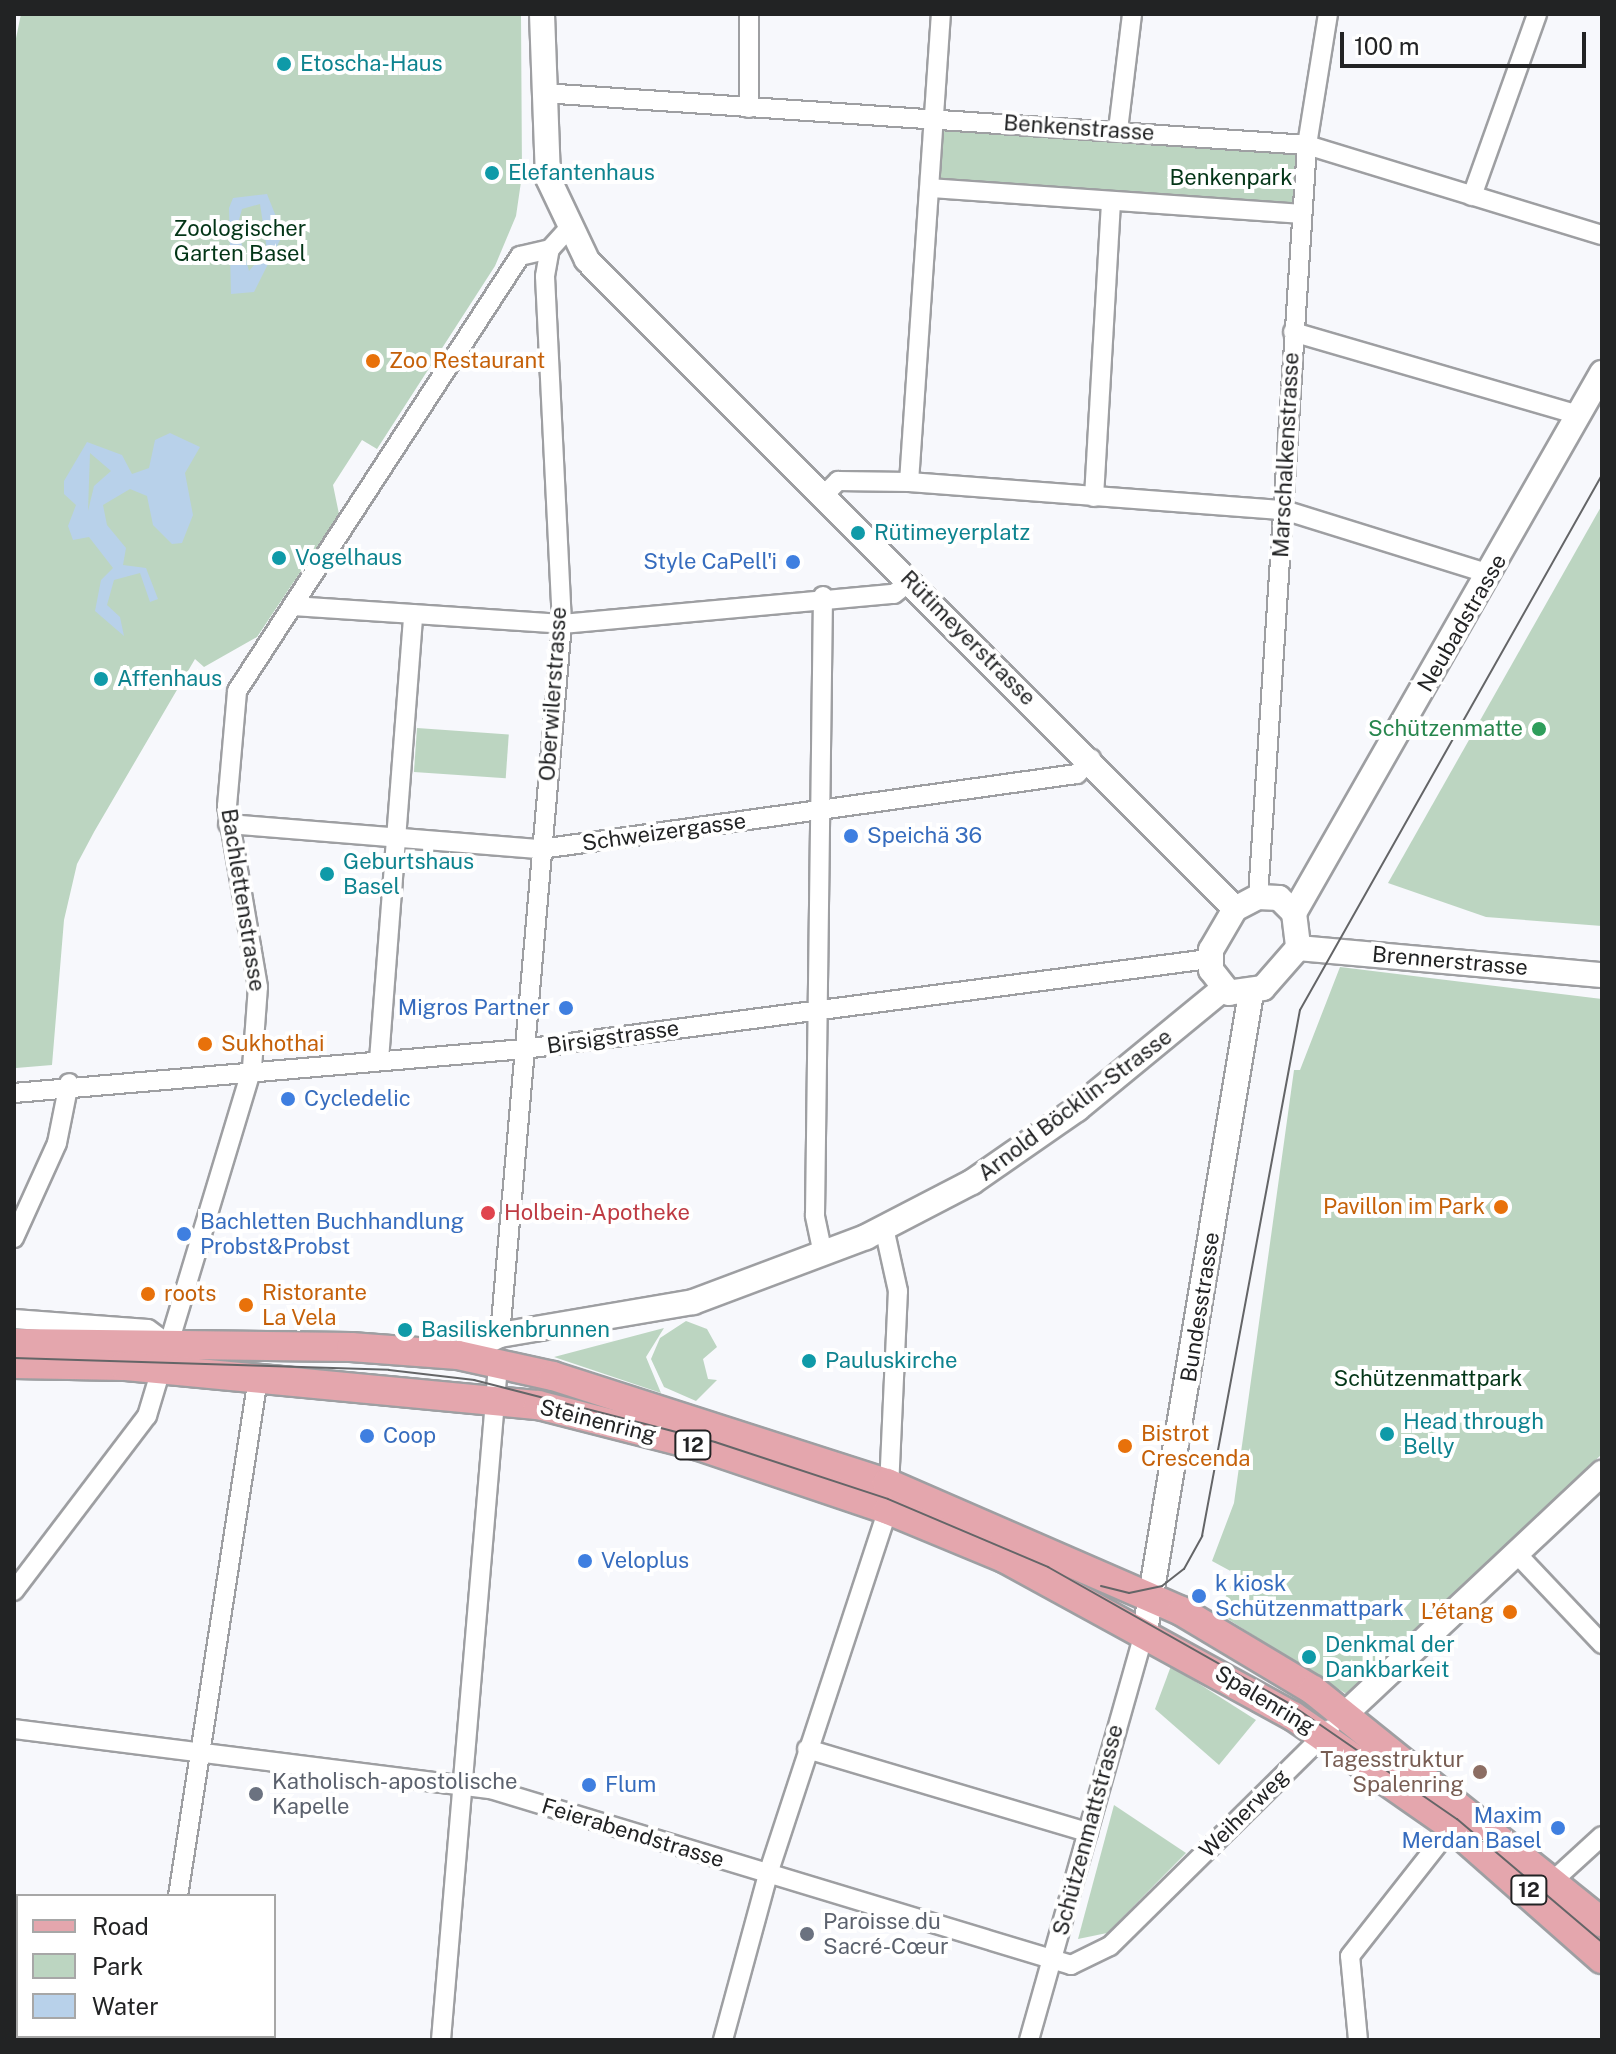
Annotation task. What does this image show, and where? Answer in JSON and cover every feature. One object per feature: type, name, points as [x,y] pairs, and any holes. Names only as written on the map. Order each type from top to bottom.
[{"type":"main road","name":"12","points":[[14,1343],[163,1357]]},
{"type":"main road","name":"Steinenring","points":[[163,1357],[458,1355],[553,1376],[887,1496],[1148,1617]]},
{"type":"main road","name":"Steinenring","points":[[163,1357],[258,1378],[494,1399],[699,1446],[887,1496]]},
{"type":"main road","name":"12","points":[[14,1364],[163,1357]]},
{"type":"main road","name":"Spalenring","points":[[1148,1617],[1313,1690],[1333,1726],[1459,1818],[1545,1888],[1602,1922]]},
{"type":"main road","name":"Spalenring","points":[[1545,1888],[1602,1959]]},
{"type":"street","points":[[542,14],[548,178],[567,230],[550,249]]},
{"type":"street","points":[[749,14],[749,108]]},
{"type":"street","points":[[909,482],[941,14]]},
{"type":"street","points":[[1118,130],[1132,14]]},
{"type":"street","name":"Marschalkenstrasse","points":[[1258,897],[1301,214],[1307,145],[1328,14]]},
{"type":"street","points":[[1472,196],[1537,14]]},
{"type":"street","name":"Benkenstrasse","points":[[543,93],[1307,145],[1602,235]]},
{"type":"street","points":[[930,188],[1301,214]]},
{"type":"street","points":[[1094,497],[1111,202]]},
{"type":"street","name":"Rütimeyerstrasse","points":[[567,230],[587,260],[1091,759],[1235,909]]},
{"type":"street","name":"Bachlettenstrasse","points":[[14,1591],[133,1439],[163,1357],[252,1068],[258,987],[228,824],[237,691],[520,256],[550,249]]},
{"type":"street","name":"Oberwilerstrasse","points":[[500,1335],[562,624],[545,276],[550,249]]},
{"type":"street","points":[[1293,332],[1578,415]]},
{"type":"street","name":"Neubadstrasse","points":[[1294,913],[1602,373]]},
{"type":"street","points":[[824,495],[838,481],[909,482],[1284,510],[1490,574]]},
{"type":"street","points":[[293,606],[562,624],[823,596],[894,594],[910,581]]},
{"type":"street","points":[[823,596],[815,1215],[823,1254]]},
{"type":"street","points":[[379,1060],[413,614]]},
{"type":"street","name":"Schweizergasse","points":[[228,824],[541,849],[1077,774],[1091,759]]},
{"type":"street","points":[[1258,897],[1279,898],[1294,913],[1298,948],[1273,980],[1251,993],[1222,990],[1209,959],[1235,909],[1258,897]]},
{"type":"street","name":"Brennerstrasse","points":[[1298,948],[1602,975]]},
{"type":"street","name":"Birsigstrasse","points":[[14,1093],[69,1083],[524,1049],[817,1007],[1209,959]]},
{"type":"street","name":"Arnold Böcklin-Strasse","points":[[458,1355],[500,1335],[557,1331],[693,1302],[884,1228],[972,1182],[1077,1109],[1222,990]]},
{"type":"street","name":"Bundesstrasse","points":[[1148,1617],[1251,993]]},
{"type":"street","points":[[14,1238],[57,1143],[69,1083]]},
{"type":"street","points":[[723,2040],[768,1874],[887,1496],[898,1291],[884,1228]]},
{"type":"street","points":[[14,1319],[148,1329],[163,1357]]},
{"type":"street","name":"Arnold Böcklin-Strasse","points":[[498,1365],[557,1331]]},
{"type":"street","points":[[441,2040],[498,1365]]},
{"type":"street","points":[[178,1894],[258,1378]]},
{"type":"street","name":"Weiherweg","points":[[1052,1959],[1071,1965],[1097,1958],[1333,1726],[1602,1473]]},
{"type":"street","points":[[1517,1554],[1602,1644]]},
{"type":"street","name":"Schützenmattstrasse","points":[[1029,2040],[1148,1617]]},
{"type":"street","name":"Feierabendstrasse","points":[[14,1729],[463,1785],[1052,1959]]},
{"type":"street","points":[[807,1749],[1088,1832]]},
{"type":"street","points":[[1358,2040],[1350,1956],[1459,1818]]},
{"type":"street","points":[[1545,1888],[1602,1836]]},
{"type":"green space","name":"Zoologischer Garten Basel","points":[[21,14],[521,14],[522,175],[516,216],[495,266],[377,449],[362,440],[333,485],[339,514],[257,637],[204,667],[195,659],[94,832],[77,864],[64,920],[52,1065],[16,1068],[14,1076],[14,48]]},
{"type":"green space","name":"Benkenpark","points":[[936,121],[1303,147],[1298,220],[931,195]]},
{"type":"green space","name":"Schützenmatte","points":[[1602,505],[1602,926],[1486,917],[1388,883]]},
{"type":"green space","points":[[417,728],[509,734],[506,778],[414,772]]},
{"type":"green space","name":"Schützenmattpark","points":[[1340,967],[1602,999],[1602,1454],[1348,1695],[1218,1613],[1236,1574],[1212,1561],[1234,1503],[1294,1070],[1300,1070]]},
{"type":"green space","points":[[686,1321],[707,1329],[717,1347],[703,1359],[708,1379],[717,1380],[696,1401],[664,1387],[651,1359],[660,1338]]},
{"type":"green space","points":[[664,1328],[646,1357],[661,1393],[554,1357]]},
{"type":"green space","points":[[1171,1666],[1256,1720],[1219,1765],[1155,1709]]},
{"type":"green space","points":[[1114,1805],[1186,1853],[1107,1933],[1078,1939]]},
{"type":"water","points":[[267,194],[283,234],[254,292],[231,294],[229,208],[233,198]],"holes":[[[260,204],[267,250],[249,271],[237,227],[242,209]]]},
{"type":"water","points":[[170,433],[200,447],[185,473],[193,515],[182,543],[172,544],[153,525],[147,496],[130,489],[103,505],[107,525],[126,548],[123,565],[146,568],[158,599],[150,602],[140,573],[114,580],[107,605],[120,617],[124,636],[95,611],[101,580],[113,568],[89,537],[73,540],[68,526],[76,505],[64,494],[64,481],[87,442],[122,455],[132,474],[149,468],[155,440]],"holes":[[[90,453],[111,471],[94,486],[88,511]]]},
{"type":"tram line","points":[[1101,1586],[1129,1593],[1162,1586],[1184,1569],[1202,1536],[1300,1010],[1602,475]]},
{"type":"tram line","points":[[14,1358],[389,1370],[474,1380],[715,1442],[888,1499],[1048,1567],[1290,1704],[1457,1819],[1602,1942]]},
{"type":"place","name":"Etoscha-Haus","points":[[284,64]]},
{"type":"place","name":"Elefantenhaus","points":[[492,173]]},
{"type":"place","name":"Zoo Restaurant","points":[[373,361]]},
{"type":"place","name":"Rütimeyerplatz","points":[[858,533]]},
{"type":"place","name":"Vogelhaus","points":[[279,558]]},
{"type":"place","name":"Style CaPell'i","points":[[793,562]]},
{"type":"place","name":"Affenhaus","points":[[101,679]]},
{"type":"place","name":"Schützenmatte","points":[[1539,729]]},
{"type":"place","name":"Speichä 36","points":[[851,836]]},
{"type":"place","name":"Geburtshaus Basel","points":[[327,874]]},
{"type":"place","name":"Migros Partner","points":[[566,1008]]},
{"type":"place","name":"Sukhothai","points":[[205,1044]]},
{"type":"place","name":"Cycledelic","points":[[288,1099]]},
{"type":"place","name":"Pavillon im Park","points":[[1501,1207]]},
{"type":"place","name":"Holbein-Apotheke","points":[[488,1213]]},
{"type":"place","name":"Bachletten Buchhandlung Probst&Probst","points":[[184,1234]]},
{"type":"place","name":"roots","points":[[148,1294]]},
{"type":"place","name":"Ristorante La Vela","points":[[246,1305]]},
{"type":"place","name":"Basiliskenbrunnen","points":[[405,1330]]},
{"type":"place","name":"Pauluskirche","points":[[809,1361]]},
{"type":"place","name":"Head through Belly","points":[[1387,1434]]},
{"type":"place","name":"Coop","points":[[367,1436]]},
{"type":"place","name":"Bistrot Crescenda","points":[[1125,1446]]},
{"type":"place","name":"Veloplus","points":[[585,1561]]},
{"type":"place","name":"k kiosk Schützenmattpark","points":[[1199,1596]]},
{"type":"place","name":"L’étang","points":[[1510,1612]]},
{"type":"place","name":"Denkmal der Dankbarkeit","points":[[1309,1657]]},
{"type":"place","name":"Tagesstruktur Spalenring","points":[[1480,1772]]},
{"type":"place","name":"Flum","points":[[589,1785]]},
{"type":"place","name":"Katholisch-apostolische Kapelle","points":[[256,1794]]},
{"type":"place","name":"Maxim Merdan Basel","points":[[1558,1828]]},
{"type":"place","name":"Paroisse du Sacré-Cœur","points":[[807,1934]]}]
